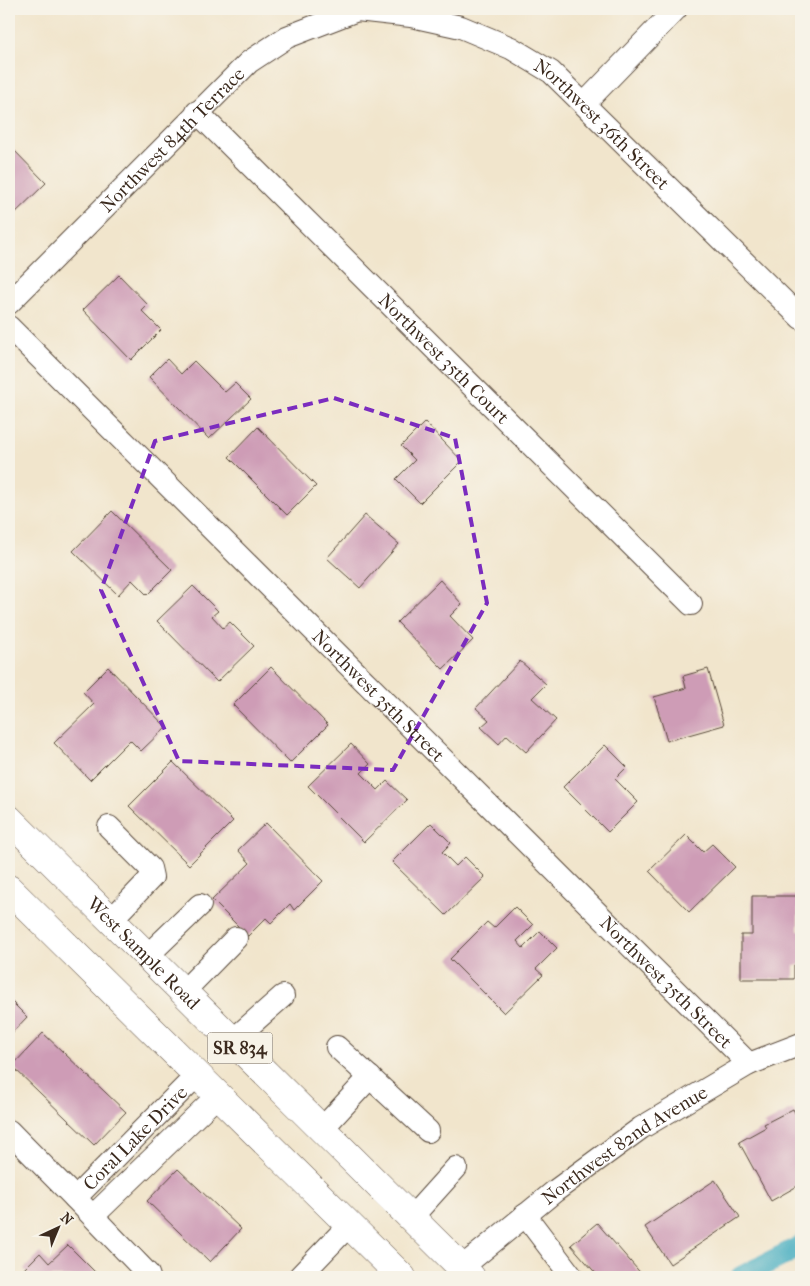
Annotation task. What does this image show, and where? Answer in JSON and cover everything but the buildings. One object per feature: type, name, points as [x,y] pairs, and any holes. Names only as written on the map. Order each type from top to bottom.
[{"type":"main road","name":"West Sample Road","points":[[9,819],[466,1272]]},
{"type":"main road","name":"SR 834","points":[[9,888],[217,1096],[402,1277]]},
{"type":"street","points":[[584,104],[676,9]]},
{"type":"street","name":"Northwest 36th Street","points":[[357,10],[411,16],[462,27],[510,48],[551,72],[801,318]]},
{"type":"street","name":"Northwest 84th Terrace","points":[[9,303],[248,62],[287,38],[357,10]]},
{"type":"street","name":"Northwest 35th Court","points":[[197,112],[691,604]]},
{"type":"street","name":"Northwest 35th Street","points":[[9,327],[749,1064]]},
{"type":"street","points":[[109,827],[150,868],[152,877],[110,920]]},
{"type":"street","points":[[146,956],[200,904]]},
{"type":"street","points":[[183,992],[236,938]]},
{"type":"street","points":[[232,1040],[283,996]]},
{"type":"street","name":"Northwest 82nd Avenue","points":[[466,1272],[525,1215],[641,1128],[749,1064],[801,1044]]},
{"type":"street","points":[[337,1047],[428,1131]]},
{"type":"street","name":"Coral Lake Drive","points":[[9,1130],[75,1198],[197,1075]]},
{"type":"street","points":[[321,1130],[370,1077]]},
{"type":"street","name":"Coral Lake Drive","points":[[92,1216],[217,1096]]},
{"type":"street","points":[[411,1218],[456,1168]]},
{"type":"street","points":[[75,1198],[149,1277]]},
{"type":"street","points":[[525,1215],[572,1277]]},
{"type":"street","points":[[302,1277],[300,1276],[349,1225]]},
{"type":"highlighted area","points":[[334,398],[455,438],[487,603],[393,770],[179,761],[101,590],[155,441]]},
{"type":"waterway","points":[[741,1277],[801,1246]]}]
